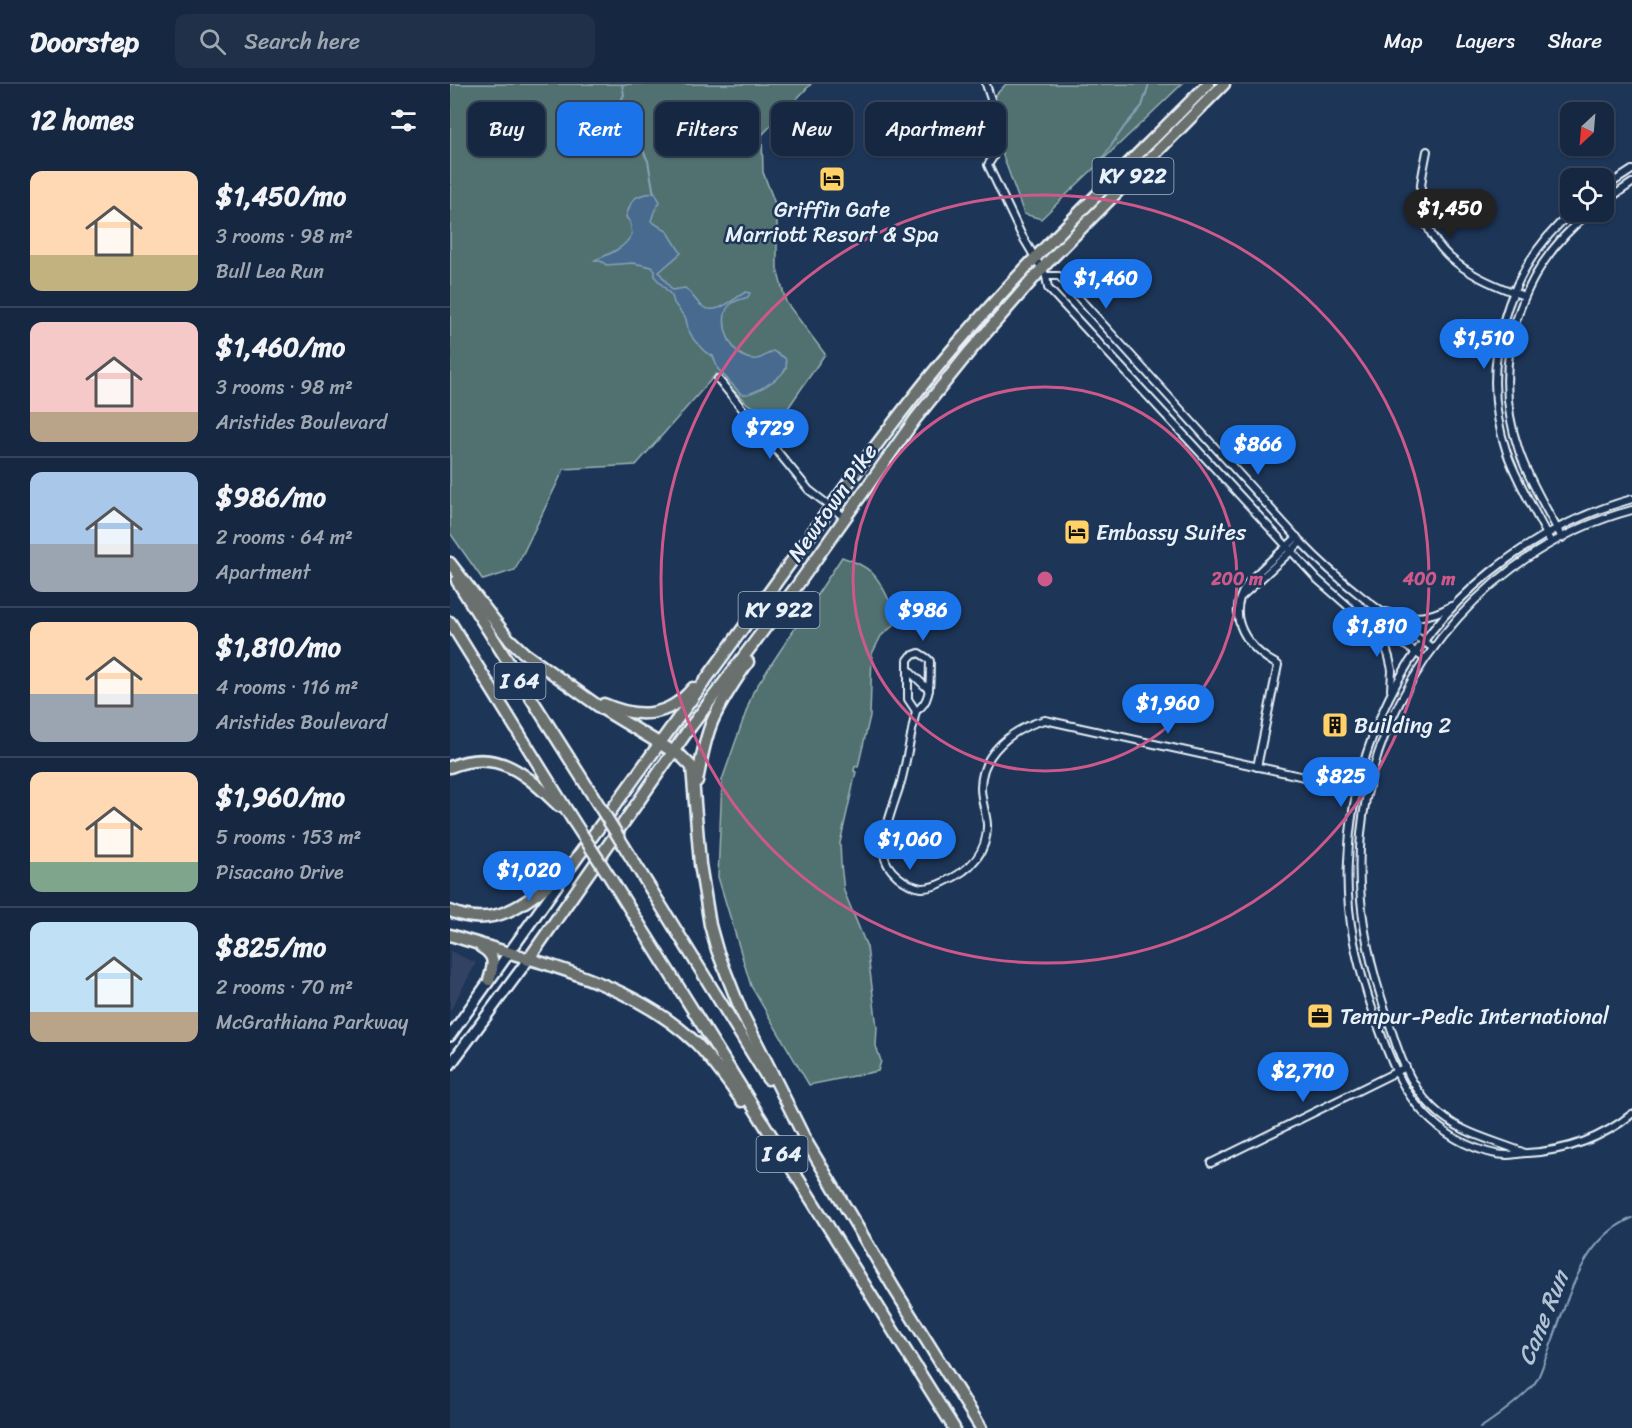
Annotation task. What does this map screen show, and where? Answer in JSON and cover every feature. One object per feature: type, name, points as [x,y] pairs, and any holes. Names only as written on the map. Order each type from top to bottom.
[{"type":"highway","name":"Newtown Pike","points":[[571,866],[905,408],[956,346],[1035,259],[1208,84]]},
{"type":"highway","name":"Newtown Pike","points":[[528,960],[673,752],[950,376],[1044,272],[1224,84]]},
{"type":"highway","points":[[450,563],[508,638],[544,669],[673,752],[692,767],[700,864],[710,926],[717,950],[741,1011],[806,1141]]},
{"type":"highway","name":"I 64","points":[[450,571],[590,791],[981,1428]]},
{"type":"highway","points":[[695,790],[703,749],[717,711],[796,587]]},
{"type":"highway","points":[[580,693],[616,709],[636,714],[656,712],[677,704],[750,618]]},
{"type":"highway","name":"I 64","points":[[450,622],[954,1428]]},
{"type":"highway","points":[[450,767],[478,760],[516,769],[542,788],[574,822]]},
{"type":"highway","points":[[450,911],[465,916],[480,917],[495,916],[510,911],[538,894],[571,866]]},
{"type":"highway","points":[[450,935],[572,974],[627,995],[650,1008],[681,1030],[716,1066],[795,1174]]},
{"type":"highway","points":[[476,944],[486,949],[492,956],[494,965],[489,980]]},
{"type":"main road","name":"Newtown Pike","points":[[450,1036],[571,866]]},
{"type":"main road","name":"Newtown Pike","points":[[450,1065],[528,960]]},
{"type":"street","points":[[986,84],[999,125],[1000,141],[995,156],[988,165],[1021,234],[1044,272],[1048,288],[1317,579],[1374,629],[1385,645],[1392,670],[1389,698]]},
{"type":"street","points":[[1427,151],[1422,177],[1421,201],[1433,239],[1447,256],[1469,273],[1524,296]]},
{"type":"street","points":[[1614,182],[1632,170]]},
{"type":"street","points":[[1614,195],[1632,183]]},
{"type":"street","points":[[1551,543],[1513,467],[1502,435],[1495,387],[1498,344],[1514,292],[1536,251],[1561,222]]},
{"type":"street","points":[[1562,538],[1523,463],[1509,415],[1506,381],[1508,353],[1524,296],[1548,253],[1578,222]]},
{"type":"street","points":[[1044,272],[1059,276],[1299,540],[1370,603],[1432,648]]},
{"type":"street","points":[[718,379],[809,490],[844,517]]},
{"type":"street","points":[[1632,499],[1588,513],[1557,528],[1499,565],[1457,602],[1415,653],[1389,698],[1373,734],[1357,789],[1348,855],[1348,900],[1358,968],[1395,1072],[1407,1093],[1428,1119],[1451,1136],[1488,1152],[1505,1155],[1554,1151],[1584,1142],[1601,1135],[1632,1114]]},
{"type":"street","points":[[1525,1153],[1457,1128],[1432,1107],[1418,1089],[1406,1067],[1368,949],[1362,900],[1361,837],[1368,791],[1379,749],[1406,689],[1432,648],[1461,615],[1486,590],[1524,560],[1551,543],[1587,526],[1632,510]]},
{"type":"street","points":[[1257,767],[1278,665],[1246,639],[1237,615],[1246,585],[1299,540]]},
{"type":"street","points":[[1370,603],[1389,613],[1416,617],[1436,613],[1457,602]]},
{"type":"street","points":[[1347,604],[1425,659]]},
{"type":"street","points":[[916,711],[908,699],[908,670],[910,656],[918,653],[930,662],[929,690],[927,700],[916,711],[902,779],[886,833],[884,853],[888,864],[902,880],[923,888],[941,884],[962,874],[974,863],[983,850],[987,825],[981,788],[988,761],[1006,739],[1033,723],[1045,720],[1368,791]]},
{"type":"street","points":[[908,670],[929,690]]},
{"type":"street","points":[[1348,900],[1362,900]]},
{"type":"street","points":[[1211,1163],[1406,1067]]},
{"type":"shaded area","points":[[653,189],[660,202],[651,221],[668,232],[681,253],[659,272],[672,290],[685,288],[707,309],[718,308],[746,292],[750,293],[748,297],[733,303],[726,310],[725,327],[733,346],[747,358],[757,359],[773,351],[785,358],[786,367],[783,372],[766,386],[752,393],[741,394],[718,369],[713,356],[705,352],[694,340],[686,319],[674,303],[672,296],[655,277],[652,267],[633,263],[606,265],[595,260],[617,250],[629,239],[632,234],[630,222],[626,217],[630,206],[634,199],[653,193]]},
{"type":"shaded area","points":[[450,951],[476,963],[450,1011]]},
{"type":"green space","points":[[450,84],[811,84],[794,102],[771,102],[771,126],[762,135],[763,172],[777,209],[777,269],[786,302],[825,354],[782,417],[749,405],[716,374],[636,465],[564,469],[515,570],[483,580],[450,533]]},
{"type":"green space","points":[[1006,84],[1182,84],[1041,219],[1024,214],[1003,156],[1006,156],[1006,102],[989,102]]},
{"type":"green space","points":[[842,557],[867,568],[877,578],[893,607],[895,616],[894,625],[881,636],[872,654],[870,716],[858,767],[855,766],[854,771],[856,772],[840,843],[844,891],[867,947],[877,1027],[876,1046],[881,1061],[878,1071],[809,1085],[751,986],[718,877],[722,780],[753,692]]},
{"type":"waterway","points":[[622,84],[624,95],[620,102],[648,161],[653,189]]},
{"type":"waterway","points":[[1095,169],[1124,127],[1142,106],[1149,84]]},
{"type":"waterway","name":"Cane Run","points":[[1480,1428],[1516,1401],[1536,1381],[1568,1296],[1587,1259],[1599,1242],[1614,1228],[1632,1218]]},
{"type":"place","name":"Griffin Gate Marriott Resort & Spa","points":[[832,179]]},
{"type":"place","name":"Embassy Suites","points":[[1077,532]]},
{"type":"place","name":"Building 2","points":[[1335,725]]},
{"type":"place","name":"Tempur-Pedic International","points":[[1320,1016]]}]
